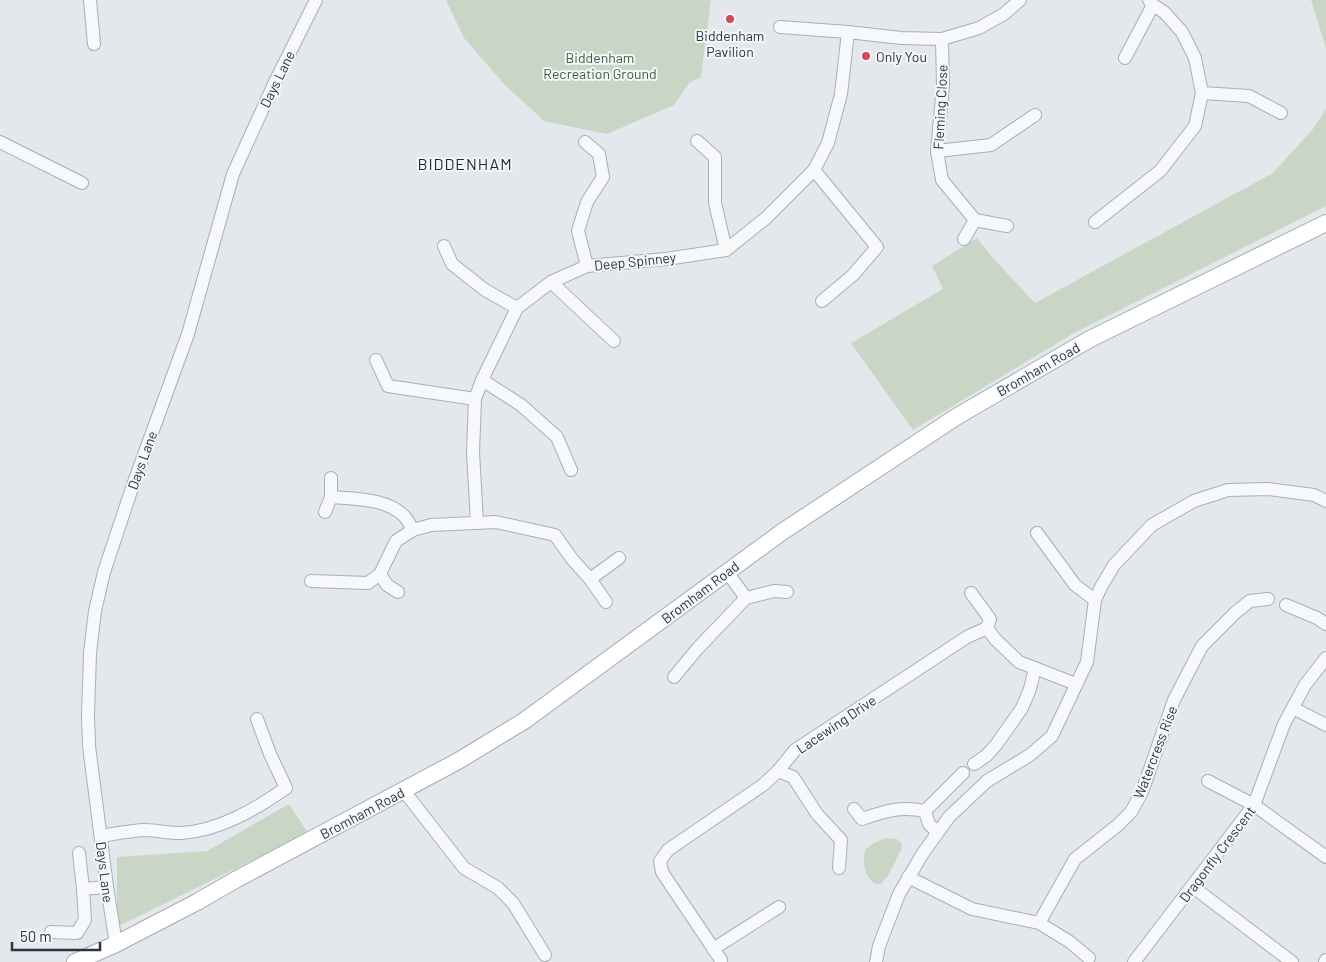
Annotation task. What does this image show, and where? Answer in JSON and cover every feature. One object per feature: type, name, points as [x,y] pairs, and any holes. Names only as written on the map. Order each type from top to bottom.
[{"type":"main road","name":"Bromham Road","points":[[75,962],[116,944],[197,902],[458,762],[524,721],[782,532],[956,417],[1090,339],[1326,223]]},
{"type":"street","points":[[90,0],[94,44]]},
{"type":"street","name":"Days Lane","points":[[116,944],[106,887],[89,746],[90,653],[94,619],[104,572],[188,334],[233,174],[275,82],[316,0]]},
{"type":"street","points":[[780,27],[901,38],[942,39],[979,28],[1004,14],[1020,0]]},
{"type":"street","points":[[1095,222],[1160,171],[1195,126],[1202,93],[1194,58],[1182,32],[1164,12],[1151,3],[1125,58]]},
{"type":"street","points":[[697,141],[715,157],[715,203],[726,250],[766,218],[814,170],[828,143],[841,94],[848,32]]},
{"type":"street","name":"Fleming Close","points":[[942,39],[943,86],[937,151],[942,180],[975,220]]},
{"type":"street","points":[[1202,93],[1249,96],[1281,113]]},
{"type":"street","points":[[937,151],[991,145],[1035,115]]},
{"type":"street","points":[[0,142],[82,183]]},
{"type":"street","points":[[585,142],[599,154],[602,177],[588,202],[578,231],[587,266]]},
{"type":"street","points":[[814,170],[877,247],[853,275],[822,301]]},
{"type":"street","points":[[964,239],[975,220],[1007,226]]},
{"type":"street","points":[[444,246],[452,264],[485,290],[517,308]]},
{"type":"street","name":"Deep Spinney","points":[[478,522],[473,452],[475,399],[482,380],[517,308],[551,282],[587,266],[666,259],[726,250]]},
{"type":"street","points":[[551,282],[614,341]]},
{"type":"street","points":[[376,360],[388,386],[475,399]]},
{"type":"street","points":[[482,380],[521,405],[557,438],[571,470]]},
{"type":"street","points":[[325,512],[331,497],[331,478]]},
{"type":"street","points":[[876,962],[879,946],[899,894],[937,832],[949,817],[987,781],[1030,755],[1052,736],[1086,662],[1094,600],[1114,565],[1152,525],[1194,501],[1228,490],[1268,489],[1314,495],[1326,501]]},
{"type":"street","points":[[331,497],[390,506],[404,516],[413,530]]},
{"type":"street","points":[[311,581],[368,583],[380,574],[396,540],[413,530],[431,525],[496,522],[555,535],[606,602]]},
{"type":"street","points":[[1037,533],[1075,585],[1094,600]]},
{"type":"street","points":[[590,579],[620,558]]},
{"type":"street","points":[[727,572],[746,598]]},
{"type":"street","points":[[380,574],[387,585],[398,592]]},
{"type":"street","points":[[674,677],[698,648],[746,598],[774,591],[787,592]]},
{"type":"street","points":[[971,593],[990,619],[987,628],[995,639],[1020,662],[1076,684]]},
{"type":"street","name":"Watercress Rise","points":[[1038,923],[1076,859],[1131,812],[1142,792],[1174,700],[1202,646],[1236,612],[1250,601],[1268,599]]},
{"type":"street","points":[[1286,605],[1317,618],[1326,624]]},
{"type":"street","name":"Lacewing Drive","points":[[721,960],[662,872],[660,861],[668,850],[762,785],[778,771],[795,750],[967,637],[987,628]]},
{"type":"street","name":"Dragonfly Crescent","points":[[1134,962],[1254,805],[1284,724],[1305,685],[1326,658]]},
{"type":"street","points":[[974,764],[986,756],[996,745],[1022,708],[1030,689],[1035,668]]},
{"type":"street","points":[[1293,708],[1326,725]]},
{"type":"street","points":[[101,836],[143,830],[181,833],[200,830],[227,821],[250,810],[286,788],[270,754],[257,719]]},
{"type":"street","points":[[778,771],[793,777],[816,814],[841,840],[839,868]]},
{"type":"street","points":[[925,811],[963,773]]},
{"type":"street","points":[[1208,781],[1254,805],[1326,857]]},
{"type":"street","points":[[404,791],[464,868],[498,888],[512,903],[545,955]]},
{"type":"street","points":[[854,809],[862,819],[894,809],[910,808],[925,811]]},
{"type":"street","points":[[925,811],[929,824],[937,832]]},
{"type":"street","points":[[51,932],[76,933],[85,920],[79,853]]},
{"type":"street","points":[[908,878],[972,909],[1038,923],[1070,942],[1089,958]]},
{"type":"street","points":[[83,889],[106,887]]},
{"type":"street","points":[[1193,887],[1292,962]]},
{"type":"street","points":[[713,949],[780,907]]},
{"type":"green space","name":"Biddenham Recreation Ground","points":[[446,0],[711,0],[701,77],[689,83],[674,105],[607,134],[544,121],[504,84],[464,38]]},
{"type":"green space","points":[[1311,0],[1326,0],[1326,48]]},
{"type":"green space","points":[[1326,109],[1326,206],[1074,333],[913,430],[851,343],[943,289],[932,266],[977,238],[1035,303],[1273,173],[1313,129]]},
{"type":"green space","points":[[289,804],[308,833],[117,927],[117,857],[207,851]]},
{"type":"green space","points":[[886,838],[897,839],[901,843],[902,848],[889,874],[881,884],[875,884],[866,873],[865,850],[874,843]]},
{"type":"place","name":"Biddenham Pavilion","points":[[730,19]]},
{"type":"place","name":"Only You","points":[[866,56]]},
{"type":"district","name":"BIDDENHAM","points":[[465,163]]}]
